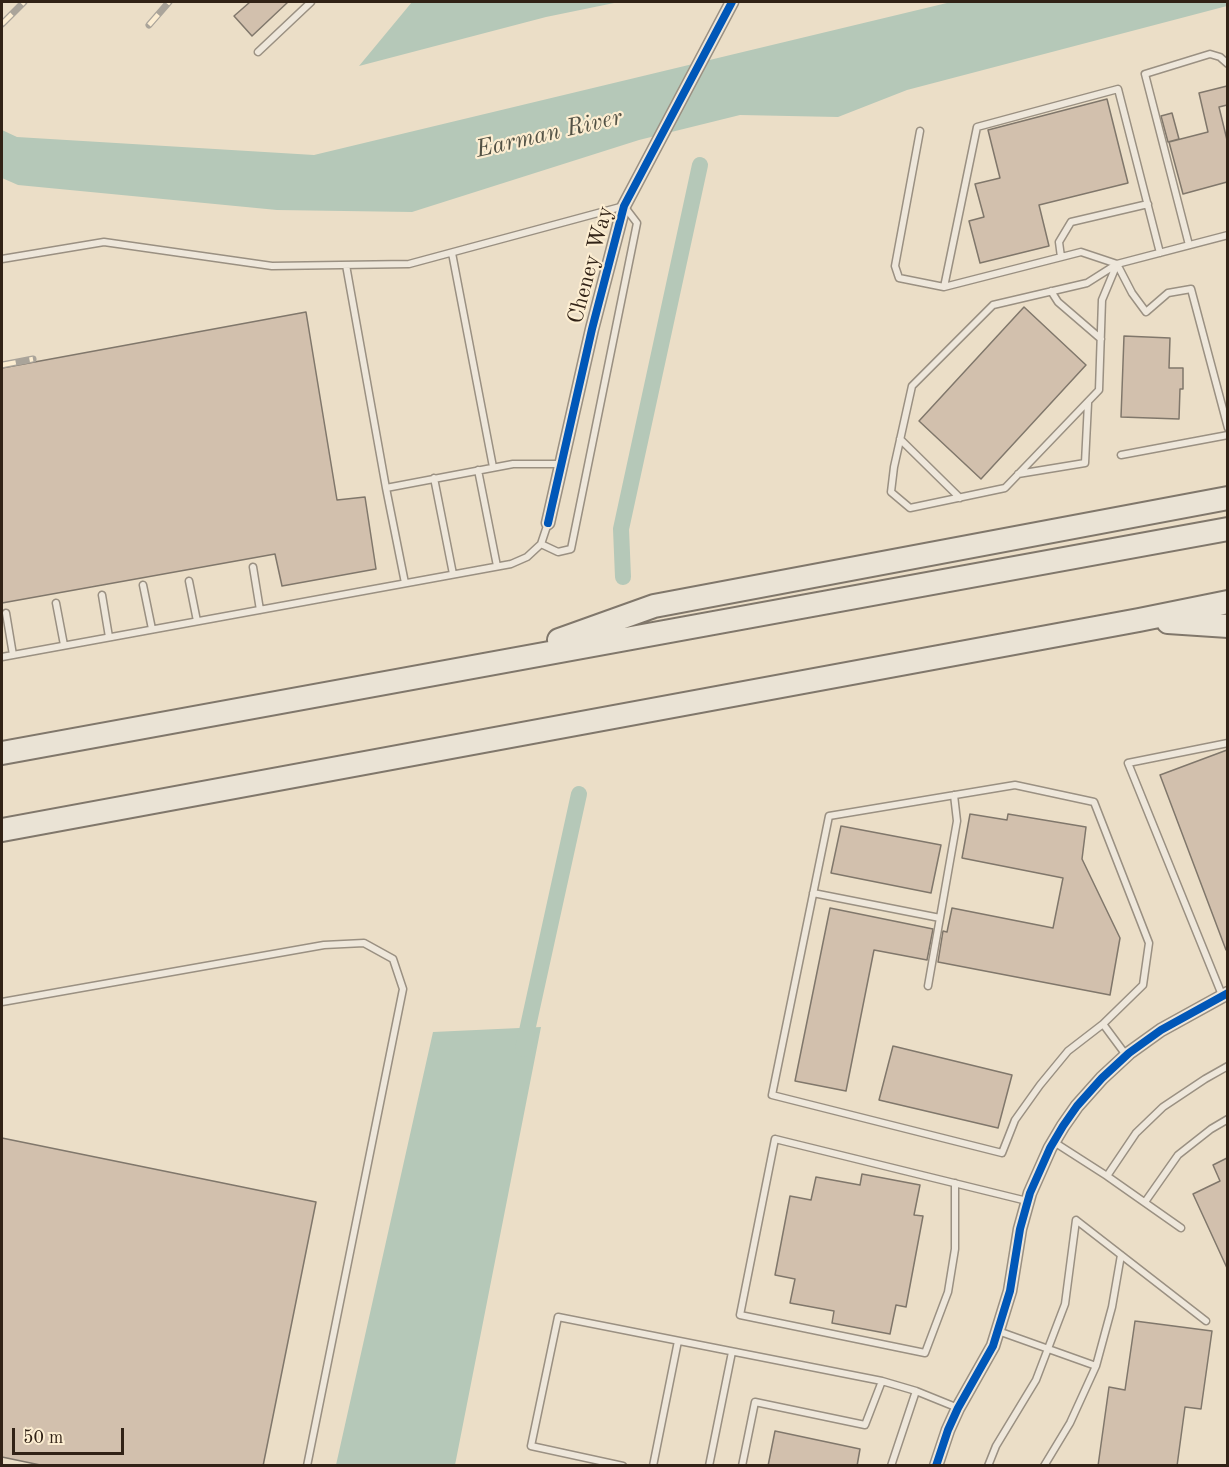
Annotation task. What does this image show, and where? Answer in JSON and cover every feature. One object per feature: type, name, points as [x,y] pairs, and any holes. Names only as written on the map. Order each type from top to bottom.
[{"type":"highway","points":[[499,663],[654,606],[1227,498]]},
{"type":"highway","points":[[2,753],[1227,528]]},
{"type":"highway","points":[[2,830],[1227,602]]},
{"type":"highway","points":[[1139,620],[1227,626]]},
{"type":"street","name":"Cheney Way","points":[[548,523],[592,329],[624,206],[732,2]]},
{"type":"street","points":[[936,1466],[958,1408],[998,1331],[1011,1291],[1020,1229],[1028,1201],[1039,1170],[1054,1142],[1077,1106],[1126,1055],[1161,1030],[1225,994]]},
{"type":"lane","points":[[258,52],[311,2]]},
{"type":"lane","points":[[1189,245],[1145,74],[1210,54],[1220,57],[1227,64]]},
{"type":"lane","points":[[944,287],[977,126],[1118,89],[1160,253]]},
{"type":"lane","points":[[920,131],[895,266],[899,278],[944,287],[1081,252],[1118,264],[1132,293],[1146,312],[1168,293],[1191,289],[1227,428]]},
{"type":"lane","points":[[1061,257],[1059,242],[1071,222],[1148,204]]},
{"type":"lane","points":[[2,259],[104,242],[272,266],[409,264],[624,206],[637,223],[571,549],[558,552],[542,544]]},
{"type":"lane","points":[[1118,264],[1102,300],[1099,390],[1005,488],[910,508],[891,492],[894,466],[912,386],[993,305],[1087,283],[1118,264],[1227,235]]},
{"type":"lane","points":[[452,253],[493,467]]},
{"type":"lane","points":[[346,265],[405,583]]},
{"type":"lane","points":[[1051,291],[1058,302],[1101,339]]},
{"type":"lane","points":[[1018,474],[1085,463],[1088,402]]},
{"type":"lane","points":[[1121,455],[1227,435]]},
{"type":"lane","points":[[900,439],[960,498]]},
{"type":"lane","points":[[386,488],[513,464],[561,464]]},
{"type":"lane","points":[[478,470],[497,567]]},
{"type":"lane","points":[[434,478],[453,574]]},
{"type":"lane","points":[[2,657],[511,564],[527,557],[542,544],[548,523]]},
{"type":"lane","points":[[253,567],[260,610]]},
{"type":"lane","points":[[189,581],[196,621]]},
{"type":"lane","points":[[143,585],[152,629]]},
{"type":"lane","points":[[102,595],[109,637]]},
{"type":"lane","points":[[56,603],[64,645]]},
{"type":"lane","points":[[6,613],[14,654]]},
{"type":"lane","points":[[1225,994],[1128,763],[1227,743]]},
{"type":"lane","points":[[1015,785],[1094,802],[1149,943],[1143,985],[1103,1024],[1068,1051],[1015,1120],[1002,1153],[772,1095],[829,816],[954,795],[1015,785]]},
{"type":"lane","points":[[928,986],[957,821],[954,795]]},
{"type":"lane","points":[[813,893],[940,918]]},
{"type":"lane","points":[[2,1002],[324,945],[364,943],[393,958],[403,989],[307,1466]]},
{"type":"lane","points":[[1103,1024],[1126,1055]]},
{"type":"lane","points":[[1107,1176],[1136,1133],[1163,1107],[1227,1066]]},
{"type":"lane","points":[[1145,1202],[1178,1155],[1227,1119]]},
{"type":"lane","points":[[955,1183],[955,1249],[948,1292],[925,1353],[740,1315],[775,1139],[955,1183],[1028,1201]]},
{"type":"lane","points":[[1054,1142],[1181,1228]]},
{"type":"lane","points":[[988,1466],[996,1446],[1036,1380],[1065,1304],[1076,1220],[1206,1321]]},
{"type":"lane","points":[[1044,1466],[1070,1423],[1096,1366],[1112,1307],[1121,1255]]},
{"type":"lane","points":[[623,1466],[531,1446],[558,1317],[882,1381],[916,1391],[958,1408]]},
{"type":"lane","points":[[998,1331],[1096,1366]]},
{"type":"lane","points":[[653,1466],[678,1341]]},
{"type":"lane","points":[[709,1466],[732,1352]]},
{"type":"lane","points":[[742,1466],[755,1402],[865,1425],[882,1381]]},
{"type":"lane","points":[[891,1466],[916,1391]]},
{"type":"water","points":[[412,2],[619,2],[546,17],[359,66]]},
{"type":"water","name":"Earman River","points":[[951,2],[1227,2],[1227,6],[907,90],[838,117],[740,115],[639,140],[412,212],[277,210],[18,185],[2,178],[2,130],[17,137],[314,155]]},
{"type":"water","points":[[541,1027],[455,1465],[336,1465],[433,1032]]},
{"type":"building","points":[[250,2],[288,2],[252,36],[234,16]]},
{"type":"building","points":[[1227,86],[1227,105],[1219,107],[1227,140],[1227,182],[1183,194],[1169,142],[1208,132],[1199,93]]},
{"type":"building","points":[[1107,99],[1128,183],[1039,205],[1049,246],[980,263],[969,221],[984,217],[975,184],[1000,178],[988,130]]},
{"type":"building","points":[[1172,113],[1179,139],[1168,142],[1161,116]]},
{"type":"building","points":[[1024,307],[1086,365],[981,479],[919,421]]},
{"type":"building","points":[[306,312],[337,500],[365,497],[376,569],[282,586],[275,554],[2,603],[2,368]]},
{"type":"building","points":[[1124,336],[1170,338],[1169,368],[1183,368],[1179,419],[1121,417]]},
{"type":"building","points":[[1227,750],[1227,950],[1226,950],[1160,775]]},
{"type":"building","points":[[970,814],[1007,820],[1008,814],[1086,827],[1082,859],[1120,938],[1110,995],[938,962],[943,931],[947,932],[952,908],[1053,928],[1063,878],[962,858]]},
{"type":"building","points":[[841,826],[941,845],[931,893],[831,873]]},
{"type":"building","points":[[830,908],[933,929],[927,960],[874,950],[846,1091],[795,1081]]},
{"type":"building","points":[[893,1046],[1012,1075],[998,1128],[879,1100]]},
{"type":"building","points":[[2,1138],[316,1202],[263,1466],[45,1466],[2,1457]]},
{"type":"building","points":[[1227,1158],[1227,1268],[1193,1194],[1220,1181],[1213,1165]]},
{"type":"building","points":[[862,1174],[920,1185],[914,1215],[923,1216],[906,1307],[896,1305],[890,1334],[832,1323],[834,1311],[790,1303],[795,1279],[775,1275],[790,1196],[811,1200],[816,1177],[860,1185]]},
{"type":"building","points":[[1135,1321],[1212,1331],[1201,1409],[1185,1407],[1177,1466],[1098,1466],[1109,1387],[1125,1390]]},
{"type":"building","points":[[775,1431],[860,1449],[857,1466],[768,1466]]},
{"type":"waterway","points":[[623,577],[621,529],[700,165]]},
{"type":"waterway","points":[[523,1049],[579,794]]},
{"type":"railway","points":[[2,24],[24,2]]},
{"type":"railway","points":[[149,25],[169,2]]},
{"type":"railway","points":[[2,365],[33,359]]},
{"type":"cycle path","points":[[548,523],[592,329],[624,206],[732,2]]},
{"type":"cycle path","points":[[936,1466],[958,1408],[993,1346],[1010,1291],[1020,1229],[1030,1193],[1050,1148],[1063,1126],[1102,1078],[1129,1053],[1161,1030],[1228,993]]}]
